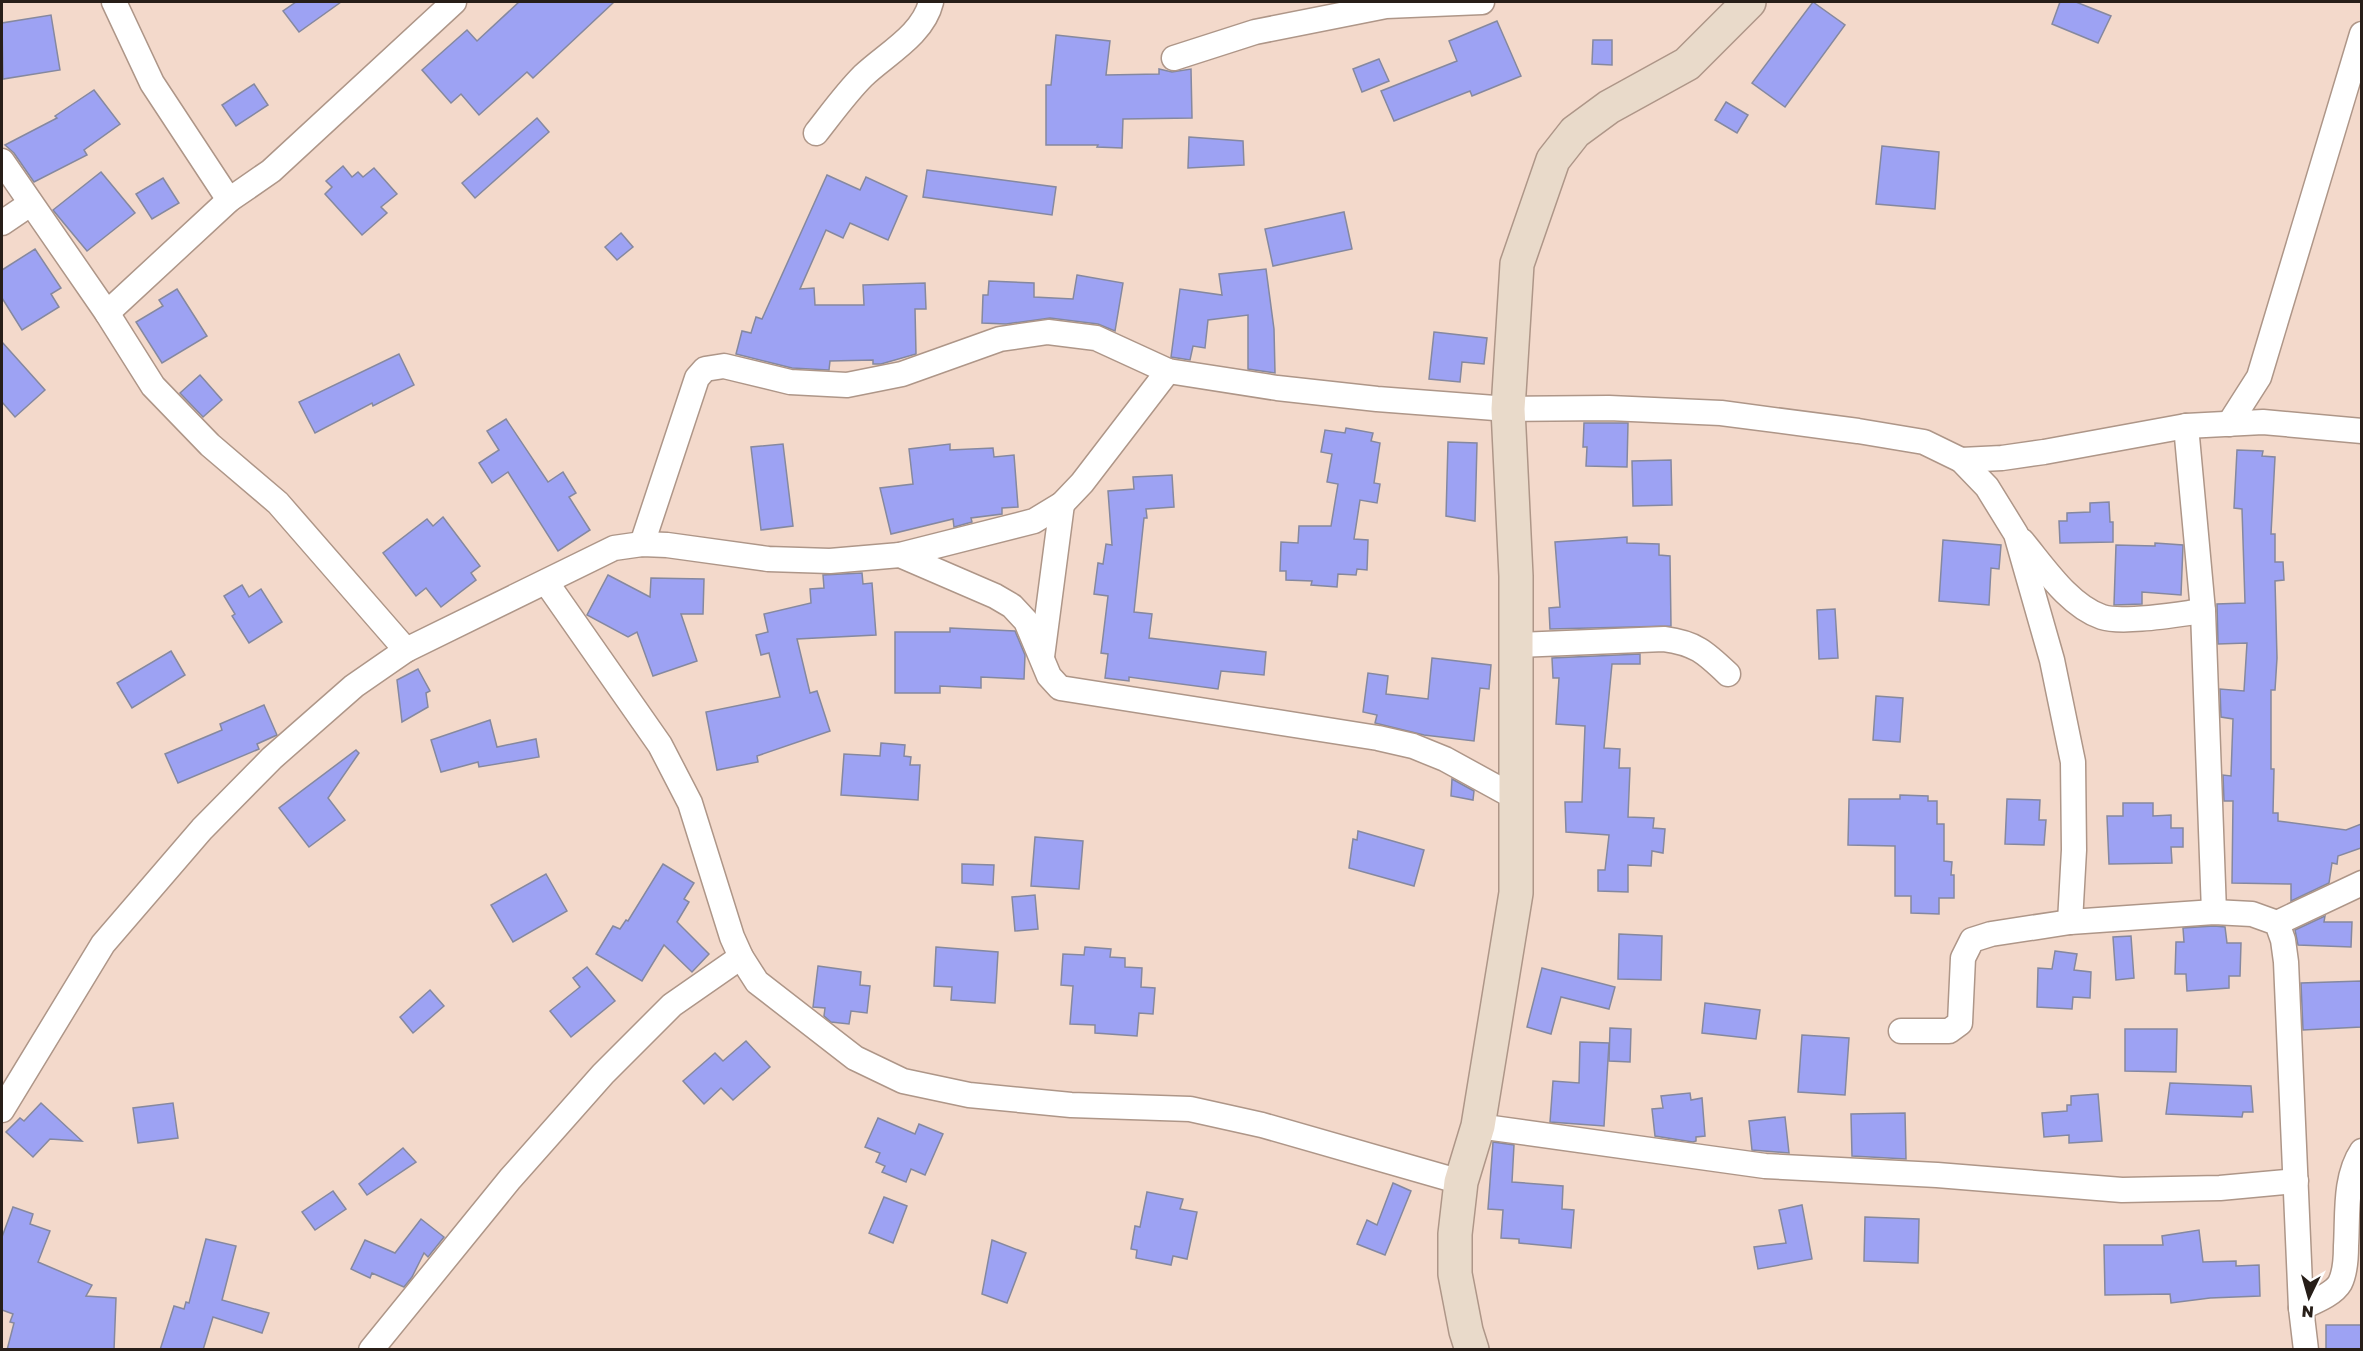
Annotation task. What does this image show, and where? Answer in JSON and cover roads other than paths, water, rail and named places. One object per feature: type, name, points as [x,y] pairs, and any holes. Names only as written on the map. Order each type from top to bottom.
[{"type":"street","points":[[114,2],[152,83],[228,200]]},
{"type":"street","points":[[107,313],[228,200],[271,171],[454,2]]},
{"type":"street","points":[[816,133],[863,76],[898,48],[916,29],[931,2]]},
{"type":"street","points":[[1174,58],[1254,32],[1386,6],[1482,2]]},
{"type":"street","points":[[1472,1350],[1455,1274],[1455,1234],[1461,1182],[1478,1126],[1516,893],[1516,576],[1508,409],[1517,264],[1554,160],[1575,132],[1600,113],[1687,64],[1749,2]]},
{"type":"street","points":[[2229,424],[2259,378],[2361,34]]},
{"type":"street","points":[[2,161],[107,313],[153,386],[210,445],[278,503],[406,651]]},
{"type":"street","points":[[2,223],[30,204]]},
{"type":"street","points":[[642,544],[698,378],[705,369],[724,366],[790,382],[847,385],[902,374],[1000,339],[1048,332],[1096,338],[1168,371],[1299,390],[1508,409],[1609,408],[1721,413],[1924,442],[1961,460],[1987,487],[2016,534],[2072,600],[2102,617],[2136,619],[2203,611]]},
{"type":"street","points":[[2,1110],[104,944],[202,828],[272,758],[354,686],[406,651],[614,548],[642,544],[667,545],[768,559],[830,561],[900,555],[1034,521],[1062,504],[1082,483],[1168,371]]},
{"type":"street","points":[[1961,460],[2044,453],[2187,426],[2264,422],[2361,431]]},
{"type":"street","points":[[2187,426],[2203,611],[2214,912]]},
{"type":"street","points":[[1042,657],[1062,504]]},
{"type":"street","points":[[2016,534],[2052,660],[2073,762],[2074,850],[2070,922]]},
{"type":"street","points":[[900,555],[995,596],[1012,606],[1026,621],[1049,676],[1060,688],[1378,738],[1413,746],[1445,759],[1516,798]]},
{"type":"street","points":[[546,582],[660,745],[690,803],[732,937],[741,957],[757,982],[855,1058],[903,1081],[980,1096],[1071,1105],[1190,1109],[1262,1125],[1461,1182]]},
{"type":"street","points":[[1516,645],[1565,645],[1664,639],[1685,642],[1704,651],[1728,674]]},
{"type":"street","points":[[1901,1031],[1949,1031],[1960,1023],[1963,958],[1972,940],[1991,934],[2070,922],[2214,912],[2252,914],[2277,923],[2361,883]]},
{"type":"street","points":[[2277,923],[2283,940],[2286,962],[2301,1308],[2306,1350]]},
{"type":"street","points":[[371,1350],[510,1179],[603,1074],[672,1005],[741,957]]},
{"type":"street","points":[[1478,1126],[1765,1166],[1937,1175],[2122,1190],[2220,1188],[2296,1181]]},
{"type":"street","points":[[2301,1308],[2327,1294],[2339,1283],[2346,1260],[2349,1186],[2353,1164],[2361,1151]]}]
